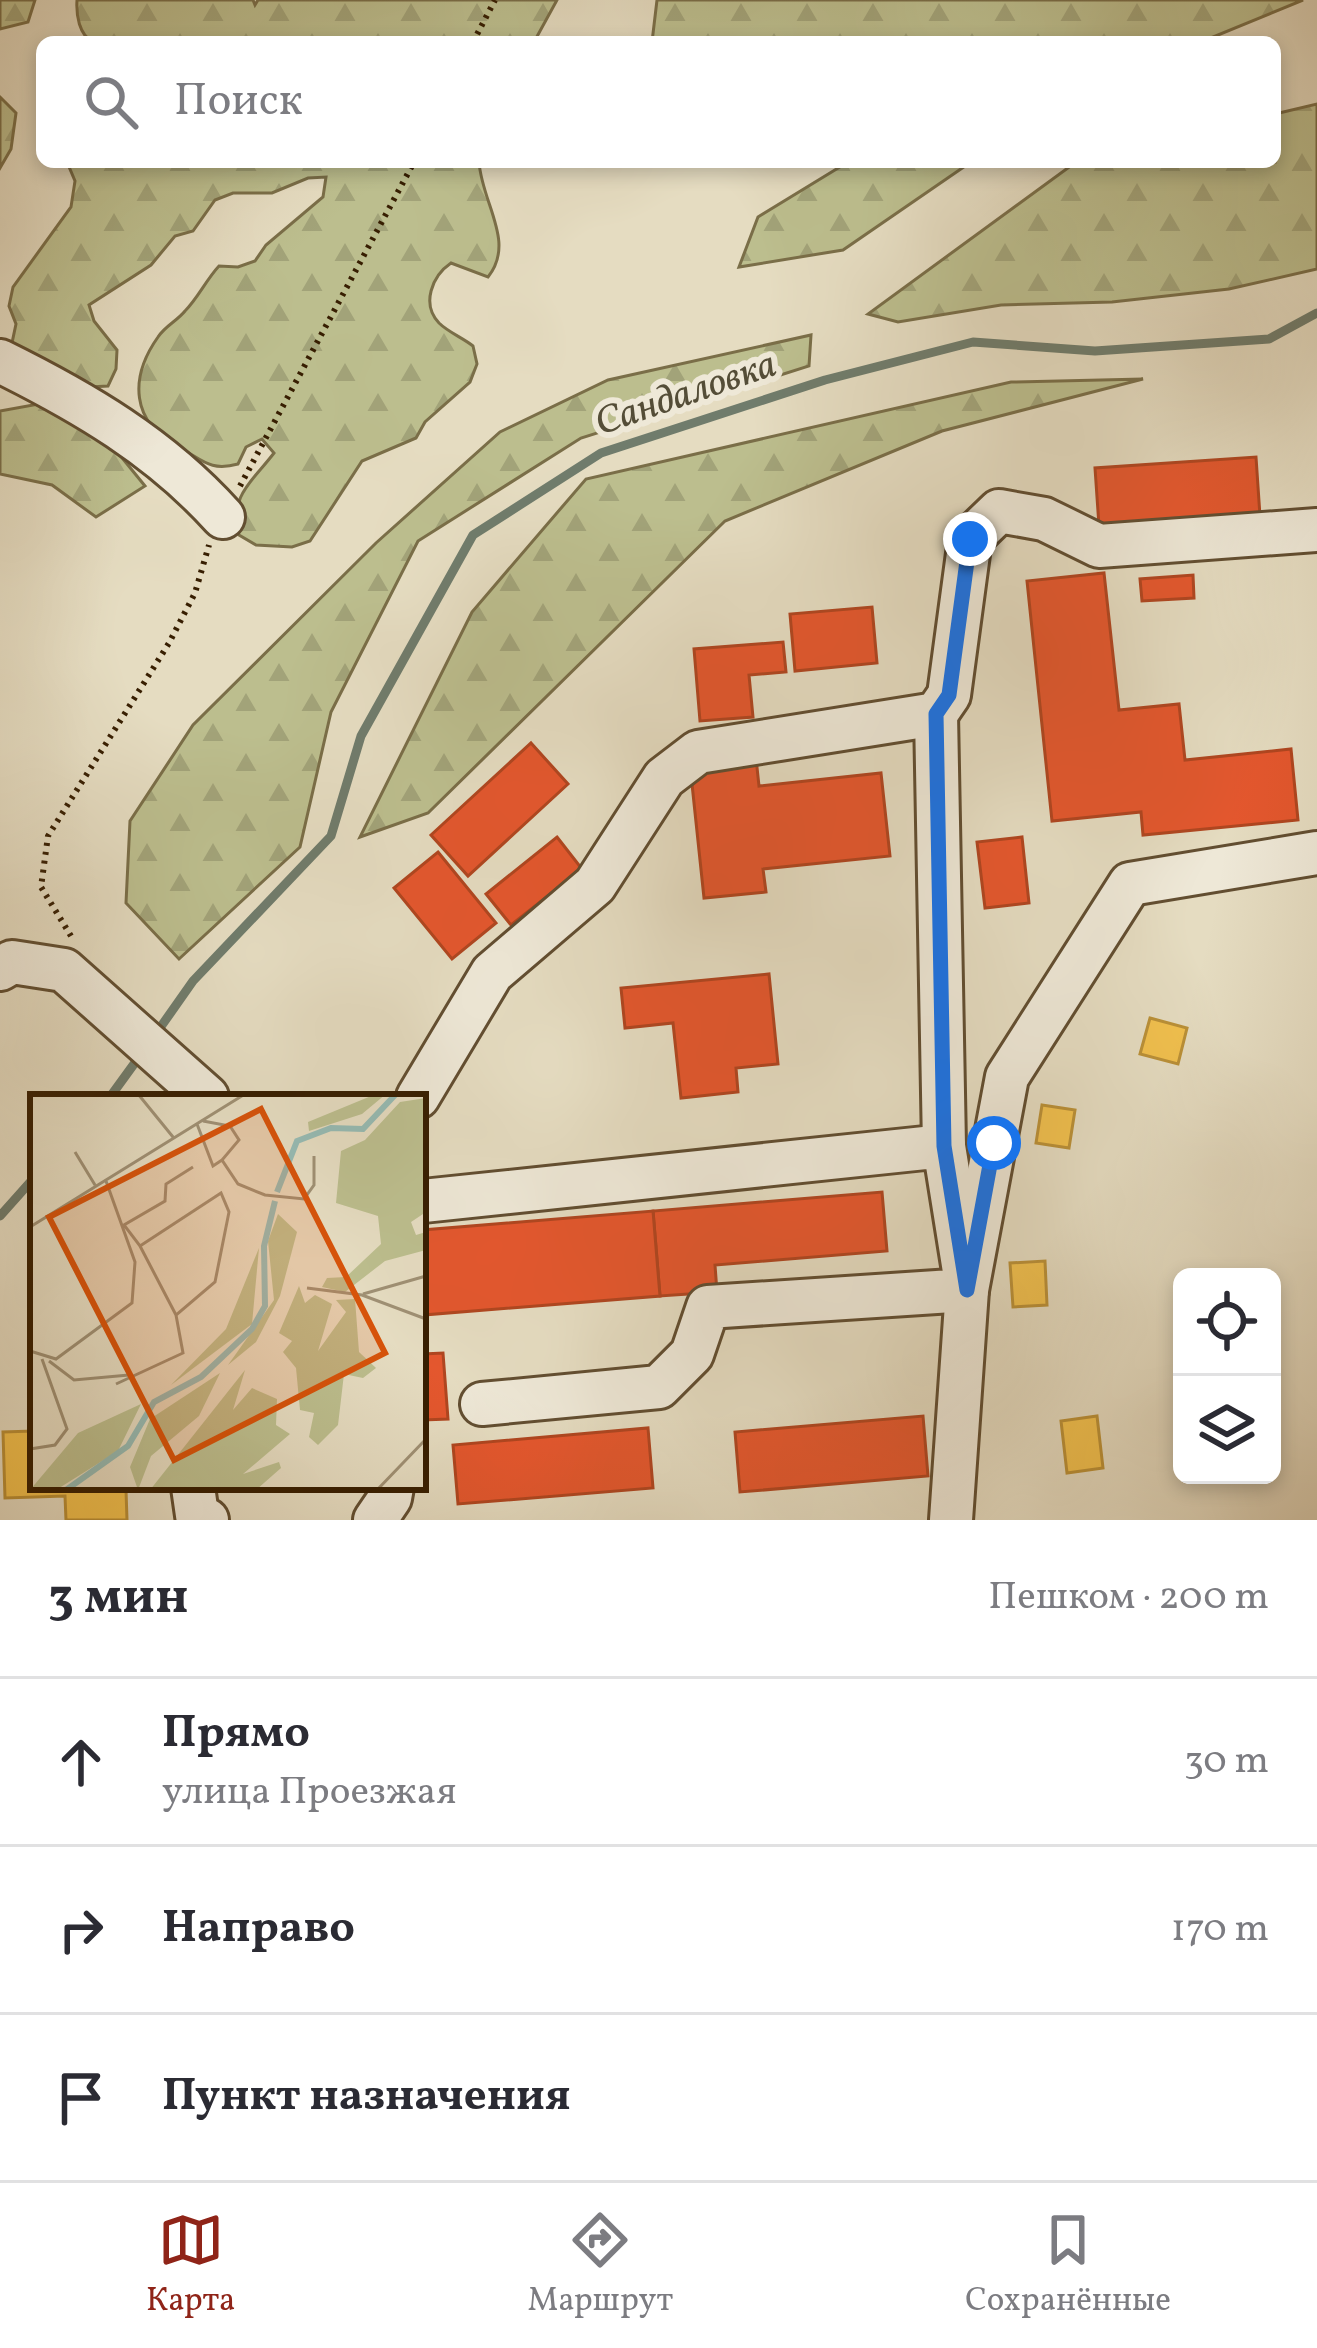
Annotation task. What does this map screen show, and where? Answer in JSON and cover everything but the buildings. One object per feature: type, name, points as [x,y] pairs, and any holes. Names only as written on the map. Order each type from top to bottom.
[{"type":"street","points":[[0,361],[134,435],[190,480],[223,517]]},
{"type":"street","points":[[967,1290],[944,1146],[936,714],[949,695],[970,539],[999,511],[1044,519],[1100,546],[1315,532]]},
{"type":"street","points":[[420,1094],[493,973],[595,885],[664,778],[698,752],[936,714]]},
{"type":"street","points":[[951,1520],[967,1290],[1006,1077],[1130,884],[1317,853]]},
{"type":"street","points":[[0,969],[12,962],[64,970],[204,1094]]},
{"type":"street","points":[[426,1201],[944,1146]]},
{"type":"street","points":[[482,1404],[659,1387],[692,1354],[708,1307],[967,1290]]},
{"type":"street","points":[[193,1490],[197,1515],[207,1520]]},
{"type":"street","points":[[375,1520],[391,1490]]},
{"type":"path","points":[[476,36],[495,0]]},
{"type":"path","points":[[80,947],[41,887],[48,836],[178,627],[223,517],[411,168]]},
{"type":"green space","points":[[0,0],[35,0],[28,22],[0,29]]},
{"type":"green space","points":[[77,0],[253,0],[255,5],[258,0],[557,0],[537,36],[85,36]]},
{"type":"green space","points":[[657,0],[1303,0],[1216,36],[653,36]]},
{"type":"green space","points":[[0,97],[16,113],[11,149],[0,168]]},
{"type":"green space","points":[[1317,104],[1317,269],[1229,289],[1112,302],[1001,305],[898,322],[868,314],[1068,168],[1281,168],[1281,113]]},
{"type":"green space","points":[[70,168],[480,168],[498,236],[496,264],[488,277],[451,263],[434,283],[430,299],[439,323],[473,346],[477,364],[470,382],[425,422],[416,438],[362,461],[310,541],[292,547],[256,545],[239,535],[237,509],[245,490],[274,453],[262,439],[246,447],[238,464],[206,463],[162,437],[151,425],[143,412],[139,383],[158,337],[190,306],[219,266],[238,267],[255,261],[266,245],[323,197],[326,177],[308,178],[272,193],[233,193],[215,200],[193,231],[175,236],[151,265],[89,305],[94,321],[117,350],[116,369],[108,386],[89,387],[18,361],[12,343],[16,324],[9,306],[13,287],[71,207],[75,181]]},
{"type":"green space","points":[[838,168],[962,168],[843,250],[739,267],[758,217]]},
{"type":"green space","points":[[811,335],[809,366],[581,438],[418,541],[331,712],[300,847],[179,959],[126,903],[130,821],[193,725],[376,543],[500,432],[608,380]]},
{"type":"green space","points":[[1143,379],[942,431],[725,521],[428,813],[360,837],[472,612],[586,479],[1011,382]]},
{"type":"green space","points":[[44,403],[101,432],[145,486],[96,517],[52,485],[0,474],[0,411]]},
{"type":"waterway","name":"Сандаловка","points":[[155,1035],[193,981],[331,836],[361,736],[473,535],[601,453],[825,380],[973,342],[1095,351],[1269,339],[1317,313]]},
{"type":"waterway","name":"Сандаловка","points":[[112,1094],[142,1053]]},
{"type":"waterway","name":"Сандаловка","points":[[0,1216],[30,1182]]},
{"type":"route","points":[[970,539],[949,695],[936,714],[944,1146],[967,1290],[994,1143]]}]
